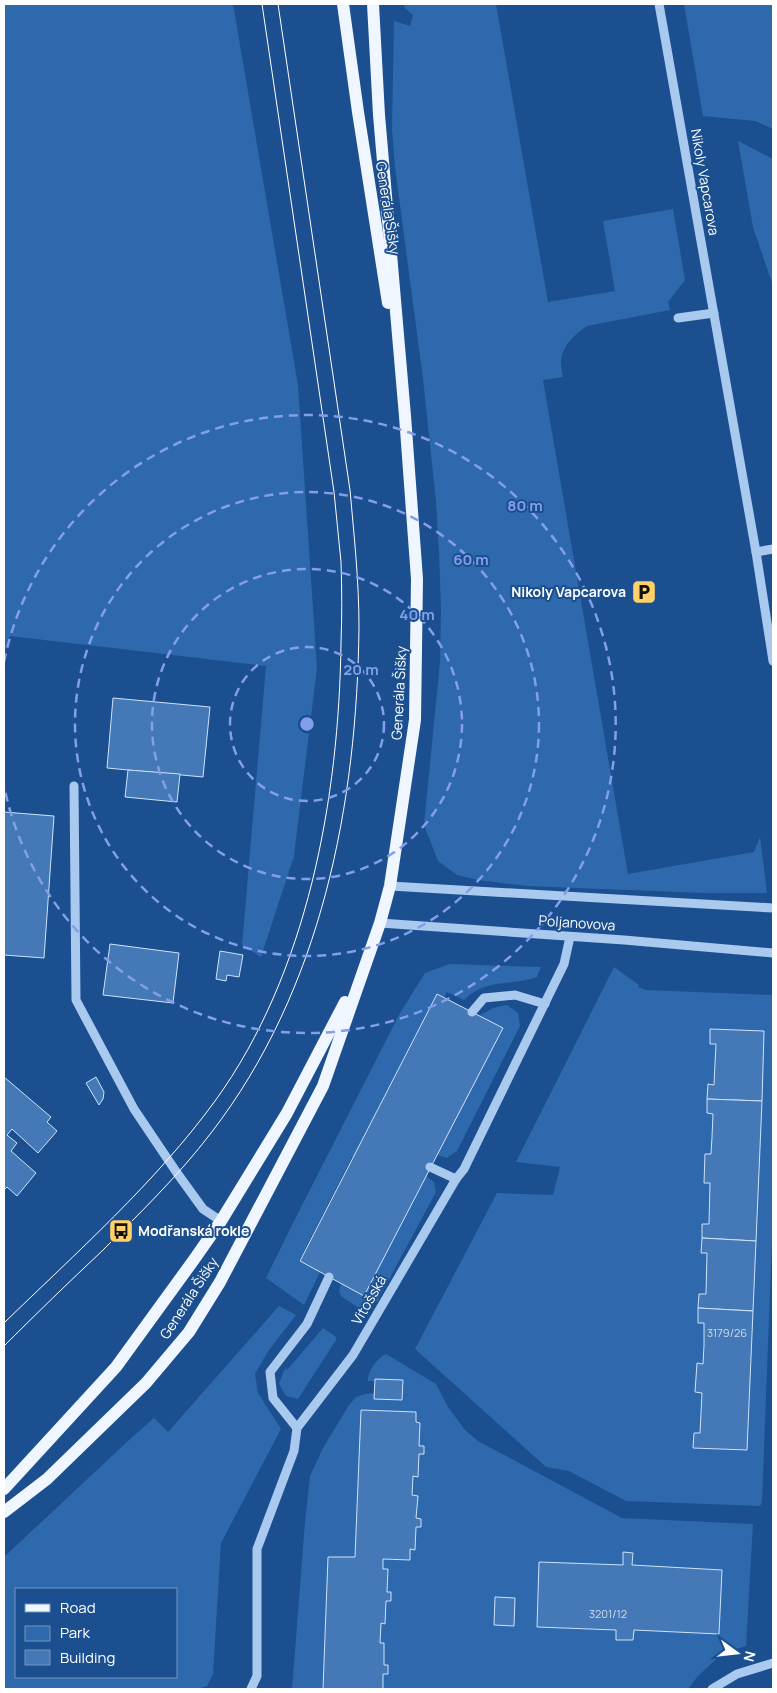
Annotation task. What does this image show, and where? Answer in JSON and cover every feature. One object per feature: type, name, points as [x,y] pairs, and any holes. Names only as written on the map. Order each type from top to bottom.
[{"type":"main road","name":"Generála Šišky","points":[[343,4],[405,416]]},
{"type":"main road","name":"Generála Šišky","points":[[4,1512],[48,1479],[146,1384],[189,1332],[220,1282],[323,1086],[380,923],[390,886],[415,720],[417,579],[379,116],[373,4]]},
{"type":"main road","name":"Generála Šišky","points":[[4,1490],[116,1367],[221,1221],[287,1113],[364,967]]},
{"type":"street","name":"Nikoly Vapcarova","points":[[659,4],[756,552],[773,660]]},
{"type":"street","points":[[678,318],[714,314]]},
{"type":"street","points":[[756,552],[773,549]]},
{"type":"street","points":[[74,786],[76,1000],[134,1109],[203,1209],[221,1221]]},
{"type":"street","name":"Poljanovova","points":[[390,886],[773,908]]},
{"type":"street","name":"Poljanovova","points":[[380,923],[624,940],[773,954]]},
{"type":"street","name":"Vitošská","points":[[251,1689],[257,1676],[257,1549],[294,1451],[298,1428],[353,1355],[456,1179],[464,1169],[564,964],[570,937]]},
{"type":"street","points":[[472,1012],[484,998],[515,995],[545,1004]]},
{"type":"street","points":[[430,1167],[456,1179]]},
{"type":"street","points":[[298,1428],[274,1398],[270,1372],[307,1324],[329,1278]]},
{"type":"street","points":[[712,1689],[737,1674],[773,1663]]},
{"type":"green space","points":[[4,4],[233,4],[298,385],[317,668],[294,856],[261,957],[242,945],[266,666],[10,636],[4,655]]},
{"type":"green space","points":[[404,4],[496,4],[548,302],[615,291],[603,221],[673,209],[685,280],[668,302],[670,310],[587,326],[574,337],[564,350],[561,361],[563,377],[543,380],[628,874],[754,852],[760,837],[767,893],[703,893],[527,886],[478,880],[457,875],[438,861],[424,825],[440,662],[441,609],[436,501],[392,129],[394,21],[410,26],[413,15],[405,8]]},
{"type":"green space","points":[[684,4],[773,4],[773,129],[755,121],[703,116]]},
{"type":"green space","points":[[738,141],[773,159],[773,286],[753,227]]},
{"type":"green space","points":[[449,964],[541,967],[537,977],[490,985],[473,993],[464,1000],[447,992],[443,999],[436,996],[361,1141],[355,1157],[352,1157],[299,1261],[320,1272],[304,1305],[266,1278],[400,1013],[425,973]]},
{"type":"green space","points":[[614,967],[639,985],[638,987],[646,990],[773,995],[773,1213],[762,1502],[760,1506],[626,1501],[569,1471],[546,1467],[415,1349],[497,1193],[553,1195],[560,1167],[516,1162]],"holes":[[[710,1029],[764,1031],[747,1450],[693,1448],[694,1433],[700,1433],[702,1393],[695,1392],[697,1364],[703,1364],[704,1323],[698,1308],[699,1294],[706,1294],[707,1253],[701,1253],[702,1224],[709,1224],[710,1183],[704,1183],[711,1154],[713,1114],[707,1113],[708,1085],[714,1085],[716,1044],[710,1044]]]},
{"type":"green space","points":[[507,1005],[518,1013],[520,1026],[457,1151],[447,1158],[435,1154],[477,1017],[493,1008]]},
{"type":"green space","points":[[423,1174],[434,1182],[436,1192],[377,1302],[367,1308],[359,1308],[342,1297],[339,1292],[341,1283]]},
{"type":"green space","points":[[279,1306],[296,1315],[267,1353],[255,1374],[258,1393],[281,1429],[221,1543],[213,1674],[207,1686],[198,1689],[4,1689],[4,1557],[154,1418],[168,1432]]},
{"type":"green space","points":[[323,1328],[336,1337],[336,1340],[298,1399],[286,1396],[279,1384],[285,1368],[287,1370]]},
{"type":"green space","points":[[386,1354],[436,1384],[448,1407],[465,1430],[478,1441],[622,1518],[753,1524],[746,1646],[723,1653],[698,1676],[688,1689],[383,1689],[383,1674],[388,1674],[388,1665],[384,1665],[384,1643],[380,1643],[381,1623],[385,1623],[386,1601],[391,1601],[391,1593],[387,1592],[383,1559],[410,1560],[410,1549],[415,1549],[416,1527],[421,1527],[421,1519],[416,1518],[417,1496],[412,1495],[413,1476],[418,1476],[419,1454],[424,1454],[424,1446],[419,1446],[420,1423],[416,1422],[416,1412],[361,1410],[355,1557],[328,1557],[323,1689],[292,1689],[310,1476],[323,1448],[349,1405],[356,1397],[375,1393],[375,1399],[402,1400],[403,1380],[376,1379],[375,1381],[368,1381],[371,1369]],"holes":[[[623,1553],[633,1553],[632,1565],[722,1570],[719,1634],[634,1630],[633,1640],[616,1639],[616,1630],[537,1627],[539,1562],[623,1565]],[[495,1597],[513,1626],[494,1625]]]},
{"type":"building","points":[[113,698],[210,707],[203,777],[107,768]]},
{"type":"building","points":[[128,770],[180,774],[177,802],[125,797]]},
{"type":"building","points":[[4,812],[54,816],[44,958],[4,955]]},
{"type":"building","points":[[110,944],[179,953],[173,1003],[103,995]]},
{"type":"building","points":[[220,951],[243,955],[239,977],[227,975],[226,981],[216,979]]},
{"type":"building","points":[[437,994],[503,1028],[364,1296],[300,1261]]},
{"type":"building","points":[[710,1029],[764,1031],[762,1101],[707,1099],[708,1084],[714,1085],[716,1044],[710,1044]]},
{"type":"building","points":[[4,1077],[51,1117],[47,1122],[57,1131],[38,1153],[12,1129],[7,1135],[17,1143],[11,1151],[36,1173],[17,1196],[7,1187],[4,1190]]},
{"type":"building","points":[[96,1077],[104,1092],[103,1099],[99,1105],[86,1083]]},
{"type":"building","points":[[707,1099],[762,1101],[756,1241],[702,1238],[702,1224],[709,1224],[710,1183],[704,1183],[705,1154],[711,1154],[713,1114],[707,1113]]},
{"type":"building","points":[[702,1238],[756,1241],[753,1311],[698,1308],[699,1294],[706,1294],[707,1253],[701,1253]]},
{"type":"building","points":[[698,1308],[753,1311],[747,1450],[693,1448],[694,1433],[700,1433],[702,1393],[695,1392],[697,1363],[703,1364],[704,1345],[704,1323],[698,1323]]},
{"type":"building","points":[[375,1379],[403,1380],[402,1400],[374,1399]]},
{"type":"building","points":[[361,1410],[416,1412],[416,1422],[420,1423],[419,1446],[424,1446],[424,1454],[419,1454],[418,1477],[413,1476],[412,1495],[418,1496],[416,1518],[421,1519],[421,1527],[416,1527],[415,1550],[410,1549],[410,1560],[383,1559],[383,1569],[388,1569],[387,1592],[391,1592],[391,1601],[386,1601],[385,1624],[381,1623],[380,1643],[384,1643],[384,1665],[388,1665],[388,1674],[383,1674],[383,1689],[323,1689],[328,1557],[355,1557]]},
{"type":"building","points":[[623,1552],[633,1553],[632,1565],[722,1570],[719,1634],[634,1630],[633,1640],[616,1640],[616,1630],[537,1627],[539,1562],[623,1565]]},
{"type":"building","points":[[495,1597],[515,1598],[514,1626],[494,1625]]},
{"type":"tram line","points":[[4,1323],[141,1188],[192,1131],[215,1101],[247,1051],[274,997],[295,940],[312,882],[325,822],[334,762],[339,702],[342,623],[341,562],[334,492],[262,4]]},
{"type":"tram line","points":[[4,1346],[102,1251],[172,1179],[199,1149],[249,1077],[281,1018],[306,956],[326,892],[341,827],[351,760],[357,694],[359,627],[356,558],[350,490],[278,4]]},
{"type":"place","name":"Nikoly Vapcarova","points":[[644,592]]},
{"type":"place","name":"Modřanská rokle","points":[[121,1231]]}]
